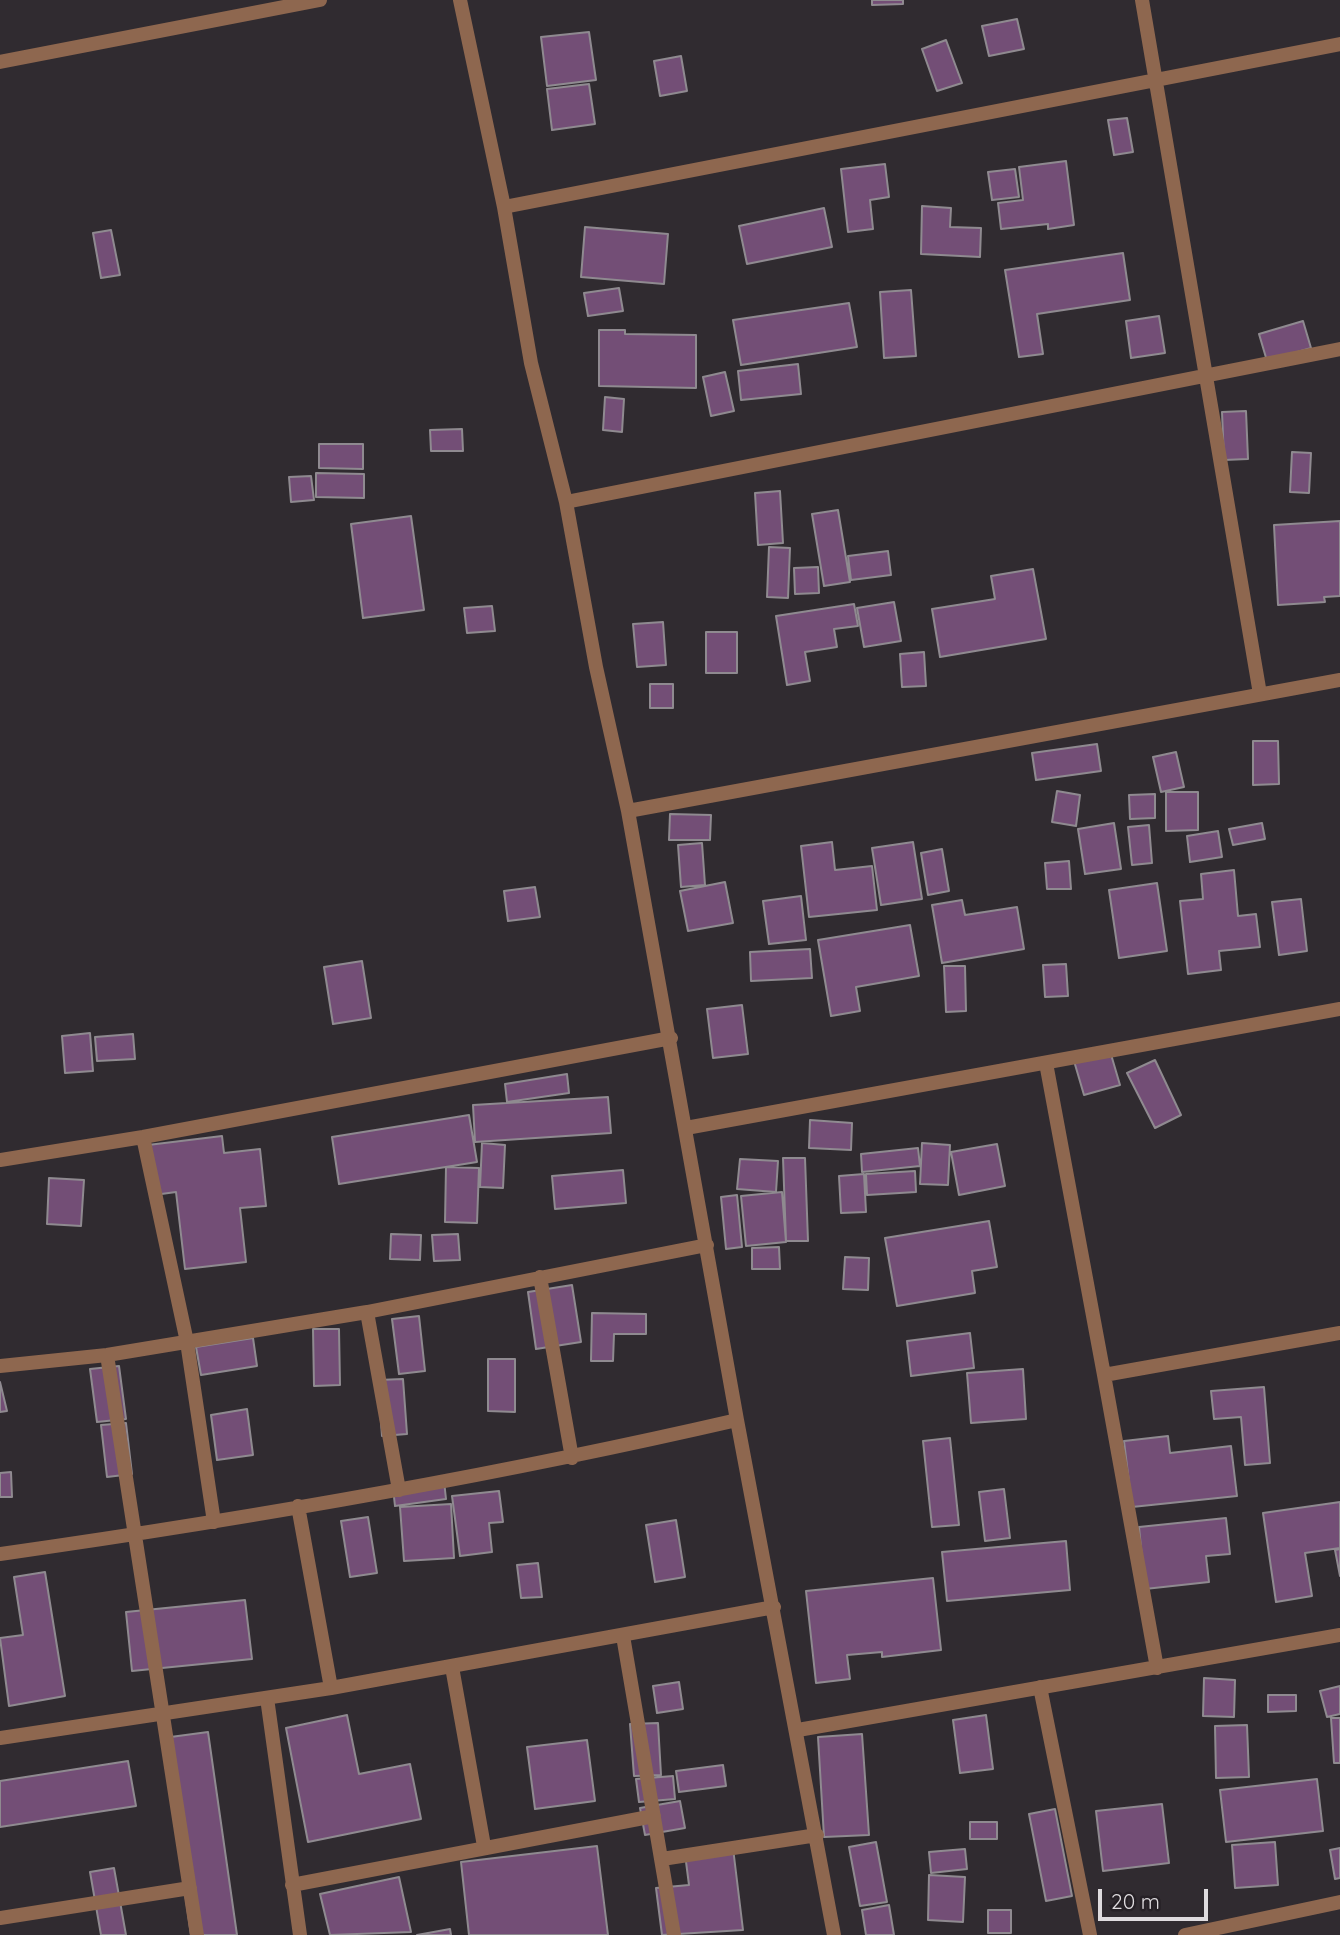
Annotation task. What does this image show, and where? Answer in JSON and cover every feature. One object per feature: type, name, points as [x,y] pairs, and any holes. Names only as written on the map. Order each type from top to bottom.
[{"type":"street","points":[[0,62],[320,0]]},
{"type":"street","points":[[460,0],[504,207],[531,363],[566,502],[596,667],[628,811],[648,931],[671,1038],[737,1420],[798,1730],[834,1935]]},
{"type":"street","points":[[1142,0],[1260,694]]},
{"type":"street","points":[[504,207],[1154,78],[1340,44]]},
{"type":"street","points":[[566,502],[1340,349]]},
{"type":"street","points":[[628,811],[1340,680]]},
{"type":"street","points":[[686,1128],[1340,1009]]},
{"type":"street","points":[[0,1160],[143,1138],[671,1038]]},
{"type":"street","points":[[1046,1063],[1157,1668]]},
{"type":"street","points":[[143,1138],[187,1342],[215,1522]]},
{"type":"street","points":[[0,1366],[107,1355],[367,1312],[707,1245]]},
{"type":"street","points":[[540,1277],[572,1458]]},
{"type":"street","points":[[367,1312],[399,1490]]},
{"type":"street","points":[[1104,1375],[1340,1333]]},
{"type":"street","points":[[107,1355],[197,1935]]},
{"type":"street","points":[[0,1554],[134,1535],[399,1490],[572,1458],[737,1420]]},
{"type":"street","points":[[298,1506],[331,1688]]},
{"type":"street","points":[[0,1738],[331,1688],[774,1607]]},
{"type":"street","points":[[798,1730],[1340,1635]]},
{"type":"street","points":[[623,1636],[674,1935]]},
{"type":"street","points":[[452,1667],[484,1846]]},
{"type":"street","points":[[1040,1687],[1090,1935]]},
{"type":"street","points":[[267,1698],[300,1935]]},
{"type":"street","points":[[292,1885],[484,1846],[654,1816]]},
{"type":"street","points":[[662,1859],[817,1835]]},
{"type":"street","points":[[0,1918],[190,1888]]},
{"type":"street","points":[[1185,1935],[1340,1902]]},
{"type":"building","points":[[872,0],[903,0],[903,4],[872,5]]},
{"type":"building","points":[[1017,19],[1024,49],[989,56],[982,26]]},
{"type":"building","points":[[589,32],[596,80],[547,86],[541,37]]},
{"type":"building","points":[[946,40],[962,83],[937,91],[922,49]]},
{"type":"building","points":[[681,56],[687,91],[660,96],[654,61]]},
{"type":"building","points":[[589,84],[595,124],[552,130],[547,89]]},
{"type":"building","points":[[1127,118],[1133,152],[1114,155],[1108,120]]},
{"type":"building","points":[[1066,161],[1074,225],[1048,229],[1048,224],[1001,229],[998,203],[1023,200],[1019,167]]},
{"type":"building","points":[[885,164],[889,197],[870,200],[873,229],[848,232],[841,169]]},
{"type":"building","points":[[1015,169],[1019,197],[992,200],[988,172]]},
{"type":"building","points":[[922,206],[951,208],[950,227],[981,228],[980,257],[921,254]]},
{"type":"building","points":[[824,208],[832,247],[747,264],[739,226]]},
{"type":"building","points":[[585,227],[668,234],[664,284],[581,277]]},
{"type":"building","points":[[111,230],[120,275],[101,278],[93,233]]},
{"type":"building","points":[[1123,253],[1130,300],[1037,314],[1043,354],[1019,357],[1005,270]]},
{"type":"building","points":[[619,288],[623,311],[588,316],[584,293]]},
{"type":"building","points":[[911,290],[916,356],[884,358],[880,292]]},
{"type":"building","points":[[849,303],[857,347],[741,365],[733,320]]},
{"type":"building","points":[[1159,316],[1165,353],[1131,358],[1126,321]]},
{"type":"building","points":[[1303,321],[1311,348],[1267,361],[1259,334]]},
{"type":"building","points":[[599,330],[625,330],[625,334],[696,335],[696,388],[599,386]]},
{"type":"building","points":[[798,364],[801,394],[741,400],[738,371]]},
{"type":"building","points":[[725,372],[734,411],[711,416],[703,377]]},
{"type":"building","points":[[605,397],[624,399],[622,432],[603,430]]},
{"type":"building","points":[[1246,411],[1248,459],[1224,460],[1222,412]]},
{"type":"building","points":[[462,429],[463,451],[431,451],[430,430]]},
{"type":"building","points":[[319,444],[363,444],[363,469],[319,468]]},
{"type":"building","points":[[1292,452],[1311,453],[1309,493],[1290,492]]},
{"type":"building","points":[[316,473],[364,474],[364,498],[316,497]]},
{"type":"building","points":[[311,476],[314,500],[291,502],[289,477]]},
{"type":"building","points":[[780,491],[783,543],[758,545],[755,493]]},
{"type":"building","points":[[838,510],[850,582],[824,586],[812,514]]},
{"type":"building","points":[[411,516],[424,610],[363,618],[351,524]]},
{"type":"building","points":[[1340,521],[1340,596],[1324,597],[1325,602],[1278,605],[1274,525]]},
{"type":"building","points":[[769,547],[790,548],[788,598],[767,597]]},
{"type":"building","points":[[888,551],[891,575],[851,580],[848,556]]},
{"type":"building","points":[[818,567],[819,593],[795,594],[794,568]]},
{"type":"building","points":[[1033,569],[1046,639],[940,657],[932,609],[995,599],[991,576]]},
{"type":"building","points":[[894,602],[901,641],[864,647],[857,608]]},
{"type":"building","points":[[854,604],[858,626],[834,629],[837,647],[805,652],[810,681],[787,685],[776,616]]},
{"type":"building","points":[[492,606],[495,631],[467,633],[464,608]]},
{"type":"building","points":[[663,622],[666,665],[637,667],[633,624]]},
{"type":"building","points":[[706,632],[737,632],[737,673],[706,673]]},
{"type":"building","points":[[924,652],[926,686],[902,687],[900,654]]},
{"type":"building","points":[[650,684],[673,684],[673,708],[650,708]]},
{"type":"building","points":[[1253,741],[1278,741],[1279,784],[1253,785]]},
{"type":"building","points":[[1097,744],[1101,771],[1036,780],[1032,753]]},
{"type":"building","points":[[1176,752],[1184,787],[1161,792],[1153,757]]},
{"type":"building","points":[[1057,791],[1080,795],[1076,826],[1052,822]]},
{"type":"building","points":[[1166,792],[1198,792],[1198,830],[1166,831]]},
{"type":"building","points":[[1155,794],[1155,818],[1130,819],[1129,795]]},
{"type":"building","points":[[670,814],[711,815],[710,840],[669,840]]},
{"type":"building","points":[[1114,823],[1121,869],[1085,874],[1078,829]]},
{"type":"building","points":[[1262,823],[1265,839],[1233,845],[1229,829]]},
{"type":"building","points":[[1149,825],[1152,863],[1132,865],[1128,827]]},
{"type":"building","points":[[1218,831],[1222,857],[1190,862],[1187,836]]},
{"type":"building","points":[[832,842],[835,870],[872,866],[877,910],[809,917],[801,846]]},
{"type":"building","points":[[913,842],[922,899],[881,905],[872,848]]},
{"type":"building","points":[[702,843],[705,885],[681,887],[678,845]]},
{"type":"building","points":[[942,849],[949,891],[928,895],[921,853]]},
{"type":"building","points":[[1069,861],[1071,889],[1047,889],[1045,863]]},
{"type":"building","points":[[1234,870],[1238,916],[1256,914],[1260,947],[1219,951],[1221,970],[1188,974],[1180,901],[1203,899],[1201,874]]},
{"type":"building","points":[[725,882],[733,923],[688,931],[680,891]]},
{"type":"building","points":[[1157,883],[1167,951],[1119,958],[1109,890]]},
{"type":"building","points":[[535,887],[540,917],[508,921],[504,891]]},
{"type":"building","points":[[801,896],[806,940],[769,944],[763,901]]},
{"type":"building","points":[[1301,899],[1307,951],[1279,955],[1272,902]]},
{"type":"building","points":[[962,900],[965,915],[1017,907],[1024,949],[942,963],[932,905]]},
{"type":"building","points":[[910,925],[919,976],[856,987],[860,1011],[831,1016],[818,940]]},
{"type":"building","points":[[810,949],[812,978],[751,981],[750,952]]},
{"type":"building","points":[[362,961],[371,1018],[333,1024],[324,967]]},
{"type":"building","points":[[1066,964],[1068,996],[1045,997],[1043,965]]},
{"type":"building","points":[[944,966],[965,966],[966,1011],[946,1012]]},
{"type":"building","points":[[742,1005],[748,1054],[713,1058],[707,1009]]},
{"type":"building","points":[[90,1033],[93,1071],[65,1073],[62,1036]]},
{"type":"building","points":[[133,1034],[135,1059],[97,1061],[95,1037]]},
{"type":"building","points":[[1110,1051],[1120,1085],[1084,1095],[1074,1061]]},
{"type":"building","points":[[1155,1060],[1181,1115],[1155,1128],[1127,1073]]},
{"type":"building","points":[[567,1074],[569,1093],[507,1102],[505,1084]]},
{"type":"building","points":[[608,1097],[611,1133],[475,1142],[473,1105]]},
{"type":"building","points":[[469,1115],[477,1162],[339,1184],[332,1137]]},
{"type":"building","points":[[810,1120],[852,1123],[851,1150],[809,1148]]},
{"type":"building","points":[[222,1136],[224,1153],[260,1149],[266,1206],[240,1208],[246,1262],[185,1269],[176,1192],[154,1195],[148,1145]]},
{"type":"building","points":[[482,1143],[505,1145],[503,1188],[480,1187]]},
{"type":"building","points":[[922,1143],[950,1145],[948,1185],[920,1184]]},
{"type":"building","points":[[997,1144],[1005,1186],[959,1195],[951,1152]]},
{"type":"building","points":[[918,1148],[920,1166],[862,1172],[861,1154]]},
{"type":"building","points":[[783,1158],[805,1158],[808,1241],[786,1241]]},
{"type":"building","points":[[740,1159],[778,1161],[776,1192],[737,1189]]},
{"type":"building","points":[[446,1167],[479,1168],[477,1223],[445,1222]]},
{"type":"building","points":[[623,1170],[626,1203],[555,1209],[552,1176]]},
{"type":"building","points":[[915,1171],[916,1192],[867,1195],[866,1174]]},
{"type":"building","points":[[864,1174],[866,1212],[841,1213],[839,1176]]},
{"type":"building","points":[[49,1178],[84,1180],[81,1226],[47,1224]]},
{"type":"building","points":[[782,1192],[786,1242],[746,1246],[741,1196]]},
{"type":"building","points":[[737,1195],[742,1247],[726,1249],[721,1197]]},
{"type":"building","points":[[989,1221],[997,1267],[972,1271],[975,1293],[897,1306],[885,1238]]},
{"type":"building","points":[[391,1234],[421,1235],[420,1260],[390,1259]]},
{"type":"building","points":[[458,1234],[460,1260],[434,1261],[432,1235]]},
{"type":"building","points":[[779,1247],[780,1269],[752,1269],[752,1248]]},
{"type":"building","points":[[845,1257],[869,1258],[868,1290],[843,1289]]},
{"type":"building","points":[[572,1285],[581,1342],[536,1349],[528,1292]]},
{"type":"building","points":[[592,1313],[646,1314],[646,1334],[614,1334],[613,1361],[591,1361]]},
{"type":"building","points":[[419,1316],[425,1371],[399,1374],[392,1319]]},
{"type":"building","points":[[313,1329],[339,1329],[340,1385],[314,1386]]},
{"type":"building","points":[[970,1333],[974,1368],[911,1376],[907,1341]]},
{"type":"building","points":[[253,1338],[257,1366],[201,1375],[196,1347]]},
{"type":"building","points":[[488,1359],[515,1359],[515,1412],[488,1411]]},
{"type":"building","points":[[119,1366],[126,1419],[97,1422],[90,1369]]},
{"type":"building","points":[[1023,1369],[1026,1419],[971,1423],[967,1373]]},
{"type":"building","points":[[403,1379],[407,1434],[382,1436],[378,1380]]},
{"type":"building","points":[[0,1382],[7,1411],[0,1412]]},
{"type":"building","points":[[1264,1387],[1270,1463],[1245,1465],[1241,1417],[1214,1419],[1211,1391]]},
{"type":"building","points":[[247,1409],[253,1455],[217,1460],[211,1415]]},
{"type":"building","points":[[126,1423],[132,1474],[107,1477],[101,1425]]},
{"type":"building","points":[[1168,1436],[1170,1453],[1231,1446],[1237,1496],[1132,1507],[1124,1441]]},
{"type":"building","points":[[950,1438],[959,1525],[932,1527],[923,1441]]},
{"type":"building","points":[[11,1472],[12,1497],[0,1497],[0,1473]]},
{"type":"building","points":[[444,1481],[446,1499],[395,1506],[393,1488]]},
{"type":"building","points":[[1004,1489],[1010,1538],[985,1541],[979,1492]]},
{"type":"building","points":[[499,1491],[503,1522],[489,1523],[492,1552],[460,1556],[452,1496]]},
{"type":"building","points":[[1340,1502],[1340,1548],[1305,1553],[1312,1596],[1276,1602],[1263,1513]]},
{"type":"building","points":[[451,1504],[454,1558],[404,1561],[400,1507]]},
{"type":"building","points":[[368,1517],[377,1573],[350,1577],[341,1521]]},
{"type":"building","points":[[1226,1518],[1230,1554],[1206,1556],[1209,1582],[1145,1589],[1139,1527]]},
{"type":"building","points":[[676,1520],[685,1577],[655,1582],[646,1525]]},
{"type":"building","points":[[1066,1541],[1070,1590],[947,1601],[942,1552]]},
{"type":"building","points":[[1340,1549],[1340,1576],[1335,1550]]},
{"type":"building","points":[[538,1563],[542,1597],[521,1598],[517,1565]]},
{"type":"building","points":[[45,1572],[65,1696],[9,1706],[0,1638],[23,1635],[14,1577]]},
{"type":"building","points":[[933,1578],[941,1650],[882,1657],[882,1652],[847,1655],[850,1679],[816,1683],[806,1591]]},
{"type":"building","points":[[245,1600],[252,1659],[132,1671],[126,1612]]},
{"type":"building","points":[[1204,1678],[1235,1680],[1234,1717],[1203,1716]]},
{"type":"building","points":[[679,1682],[683,1709],[657,1713],[653,1686]]},
{"type":"building","points":[[1340,1686],[1340,1714],[1327,1717],[1320,1691]]},
{"type":"building","points":[[1268,1695],[1296,1695],[1296,1711],[1268,1712]]},
{"type":"building","points":[[347,1715],[359,1774],[410,1764],[421,1819],[308,1842],[286,1728]]},
{"type":"building","points":[[986,1715],[993,1769],[960,1773],[953,1720]]},
{"type":"building","points":[[1331,1718],[1340,1718],[1340,1763],[1334,1763]]},
{"type":"building","points":[[658,1723],[661,1775],[634,1776],[630,1724]]},
{"type":"building","points":[[1247,1725],[1249,1777],[1216,1778],[1215,1726]]},
{"type":"building","points":[[208,1732],[237,1935],[191,1935],[163,1738]]},
{"type":"building","points":[[862,1734],[869,1835],[824,1837],[818,1737]]},
{"type":"building","points":[[587,1740],[595,1801],[535,1809],[527,1747]]},
{"type":"building","points":[[128,1761],[136,1806],[0,1827],[0,1781]]},
{"type":"building","points":[[723,1765],[726,1786],[679,1792],[676,1771]]},
{"type":"building","points":[[673,1776],[675,1799],[639,1802],[636,1779]]},
{"type":"building","points":[[1317,1779],[1323,1831],[1226,1842],[1220,1790]]},
{"type":"building","points":[[680,1801],[685,1828],[645,1835],[640,1808]]},
{"type":"building","points":[[1162,1804],[1169,1863],[1103,1871],[1096,1811]]},
{"type":"building","points":[[1055,1809],[1072,1896],[1046,1901],[1029,1814]]},
{"type":"building","points":[[970,1822],[997,1822],[997,1839],[970,1839]]},
{"type":"building","points":[[876,1842],[887,1902],[860,1906],[849,1847]]},
{"type":"building","points":[[1275,1842],[1278,1885],[1235,1888],[1232,1845]]},
{"type":"building","points":[[597,1846],[608,1935],[469,1935],[461,1862]]},
{"type":"building","points":[[733,1848],[743,1930],[662,1935],[656,1888],[689,1885],[685,1854]]},
{"type":"building","points":[[1340,1848],[1340,1878],[1335,1879],[1330,1850]]},
{"type":"building","points":[[965,1849],[967,1869],[931,1873],[929,1852]]},
{"type":"building","points":[[114,1868],[126,1935],[101,1935],[90,1872]]},
{"type":"building","points":[[929,1875],[965,1877],[963,1922],[928,1920]]},
{"type":"building","points":[[399,1877],[411,1932],[330,1935],[320,1894]]},
{"type":"building","points":[[889,1905],[894,1935],[866,1935],[862,1910]]},
{"type":"building","points":[[988,1910],[1011,1910],[1011,1933],[988,1933]]},
{"type":"building","points":[[450,1929],[451,1935],[417,1935]]}]
